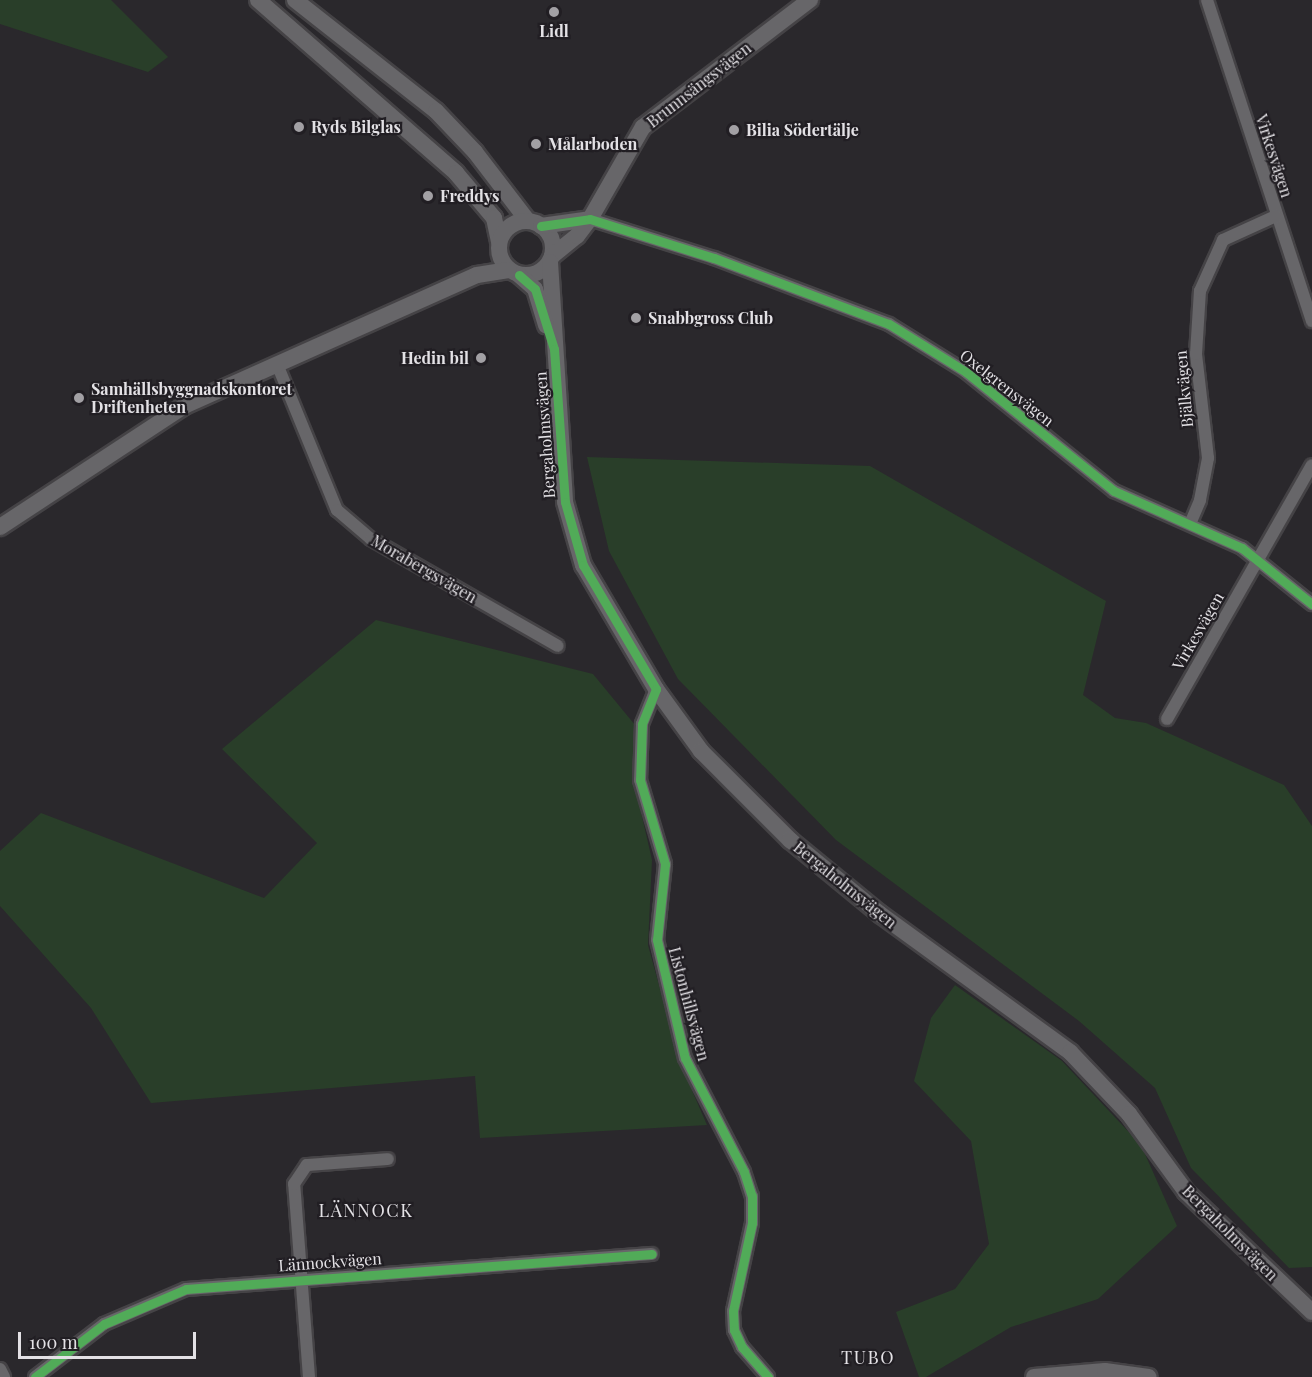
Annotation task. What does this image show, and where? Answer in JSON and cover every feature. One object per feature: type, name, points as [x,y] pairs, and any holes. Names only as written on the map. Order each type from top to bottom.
[{"type":"main road","points":[[258,0],[456,173],[494,218],[498,245],[514,272]]},
{"type":"main road","points":[[0,527],[168,415],[477,275],[514,272],[536,274],[551,259],[552,242],[475,152],[436,111],[296,0]]},
{"type":"main road","name":"Brunnsängsvägen","points":[[551,259],[577,236],[590,219],[616,179],[643,126],[810,0]]},
{"type":"main road","points":[[477,275],[485,259],[513,224],[590,219]]},
{"type":"main road","name":"Bergaholmsvägen","points":[[551,259],[554,349],[565,502],[583,565],[656,689],[701,751],[790,840],[880,914],[1070,1052],[1129,1114],[1186,1192],[1312,1312]]},
{"type":"main road","name":"Bergaholmsvägen","points":[[514,272],[536,288],[554,349]]},
{"type":"main road","points":[[1034,1377],[1105,1371],[1149,1377]]},
{"type":"street","name":"Virkesvägen","points":[[1207,0],[1312,321]]},
{"type":"street","name":"Bjälkvägen","points":[[1190,524],[1200,500],[1208,459],[1196,354],[1200,291],[1223,240],[1276,216]]},
{"type":"street","name":"Oxelgrensvägen","points":[[590,219],[725,262],[889,324],[966,372],[1114,491],[1242,548],[1312,604]]},
{"type":"street","name":"Morabergsvägen","points":[[278,364],[337,510],[371,539],[558,646]]},
{"type":"street","name":"Virkesvägen","points":[[1167,719],[1312,465]]},
{"type":"street","name":"Listonhillsvägen","points":[[656,689],[642,724],[640,780],[665,864],[657,940],[685,1058],[744,1172],[752,1196],[752,1223],[733,1311],[734,1330],[742,1347],[768,1377]]},
{"type":"street","name":"Lännockvägen","points":[[309,1377],[294,1184],[307,1165],[388,1159]]},
{"type":"street","name":"Lännockvägen","points":[[35,1377],[104,1324],[186,1289],[652,1254]]},
{"type":"street","points":[[0,1369],[4,1377]]},
{"type":"green space","points":[[0,0],[111,0],[168,57],[148,72],[0,24]]},
{"type":"green space","points":[[587,457],[870,466],[1106,601],[1083,695],[1115,718],[1146,723],[1284,785],[1312,826],[1312,1267],[1289,1268],[1191,1168],[1155,1088],[1079,1021],[836,840],[678,679],[609,551]]},
{"type":"green space","points":[[376,620],[593,674],[635,725],[635,786],[652,860],[648,945],[681,1065],[707,1125],[480,1138],[475,1076],[151,1103],[91,1008],[0,906],[0,851],[41,813],[264,898],[317,843],[222,749]]},
{"type":"green space","points":[[955,985],[1062,1061],[1141,1145],[1177,1226],[1098,1299],[1011,1327],[926,1377],[919,1377],[896,1312],[955,1289],[989,1244],[971,1141],[914,1081],[931,1018]]},
{"type":"cycle path","points":[[541,226],[590,219],[714,258],[889,324],[966,372],[1114,491],[1242,548],[1312,604]]},
{"type":"cycle path","points":[[519,275],[535,289],[554,349],[565,502],[583,565],[656,689],[642,724],[640,780],[665,864],[657,940],[685,1058],[744,1172],[752,1196],[752,1223],[733,1311],[734,1330],[742,1347],[768,1377]]},
{"type":"cycle path","points":[[35,1377],[104,1324],[186,1289],[652,1254]]},
{"type":"place","name":"Lidl","points":[[554,12]]},
{"type":"place","name":"Ryds Bilglas","points":[[299,127]]},
{"type":"place","name":"Bilia Södertälje","points":[[734,130]]},
{"type":"place","name":"Målarboden","points":[[536,144]]},
{"type":"place","name":"Freddys","points":[[428,196]]},
{"type":"place","name":"Snabbgross Club","points":[[636,318]]},
{"type":"place","name":"Hedin bil","points":[[481,358]]},
{"type":"place","name":"Samhällsbyggnadskontoret Driftenheten","points":[[79,398]]},
{"type":"district","name":"LÄNNOCK","points":[[366,1210]]},
{"type":"district","name":"TUBO","points":[[868,1357]]}]
